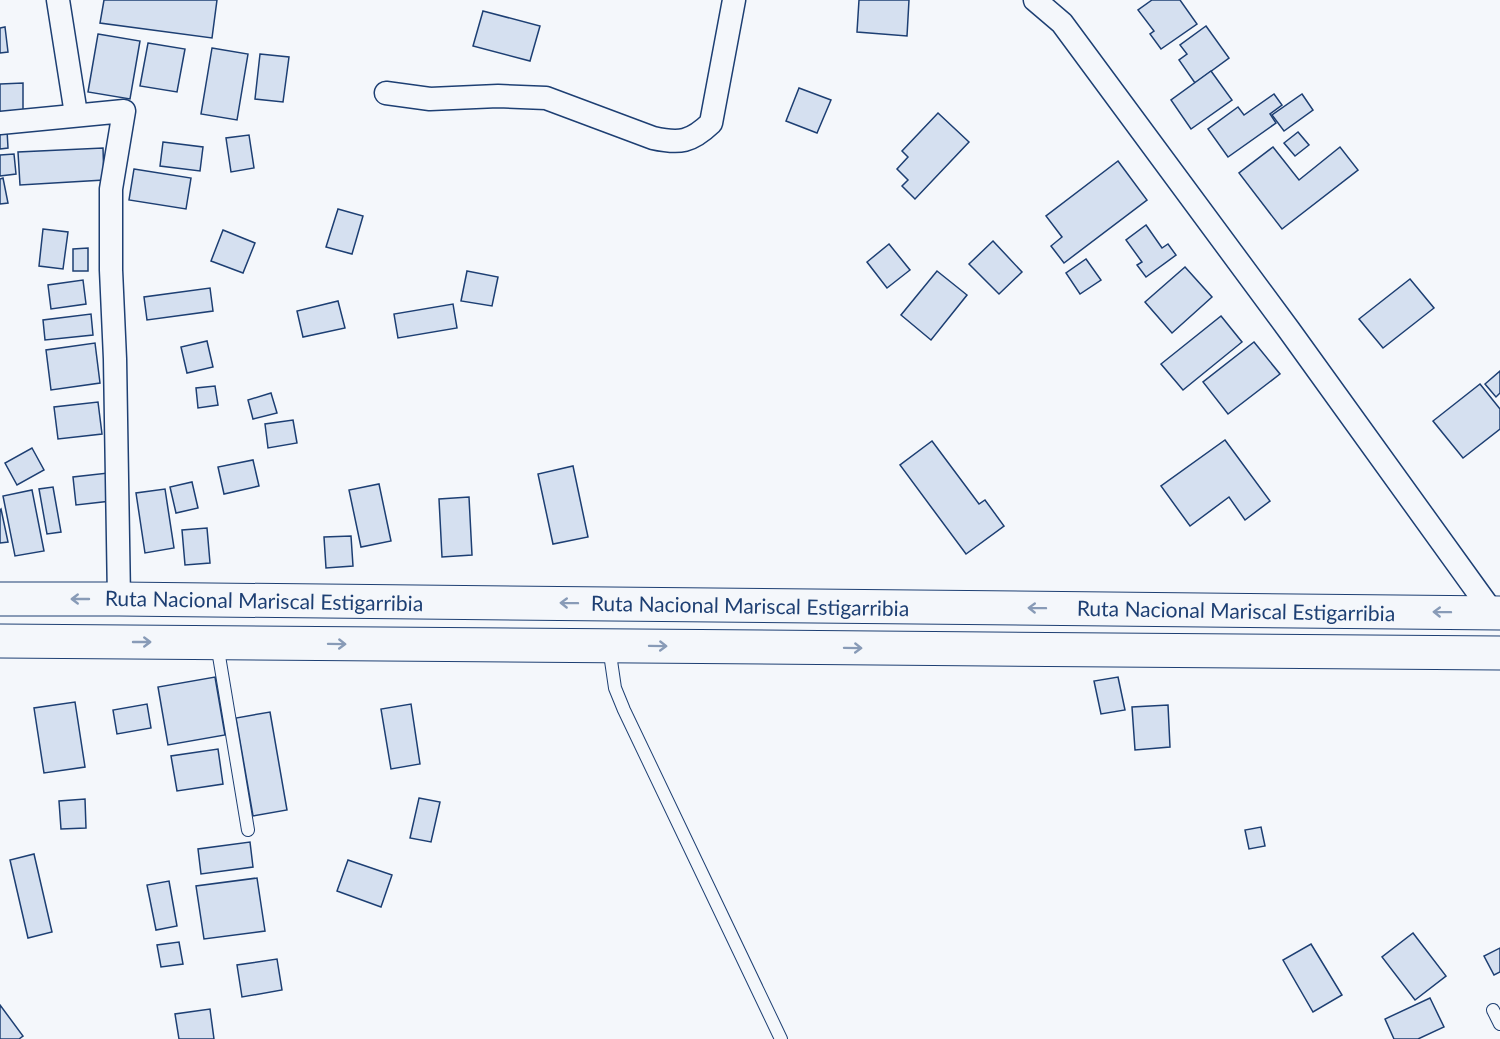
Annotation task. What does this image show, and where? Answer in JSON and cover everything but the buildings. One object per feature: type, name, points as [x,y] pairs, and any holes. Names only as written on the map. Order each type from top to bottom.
[{"type":"highway","name":"Ruta Nacional Mariscal Estigarribia","points":[[0,599],[119,598],[1497,613]]},
{"type":"highway","name":"Ruta Nacional Mariscal Estigarribia","points":[[0,641],[1500,654]]},
{"type":"street","points":[[58,0],[76,114]]},
{"type":"street","points":[[386,93],[430,99],[498,96],[546,98],[653,138],[670,142],[685,141],[699,135],[711,123],[734,0]]},
{"type":"street","points":[[1035,0],[1070,33],[1497,613]]},
{"type":"street","points":[[0,123],[124,111],[111,189],[119,598]]},
{"type":"lane","points":[[217,642],[248,830]]},
{"type":"lane","points":[[609,646],[615,688],[624,710],[781,1039]]},
{"type":"lane","points":[[1493,1010],[1500,1024]]}]
